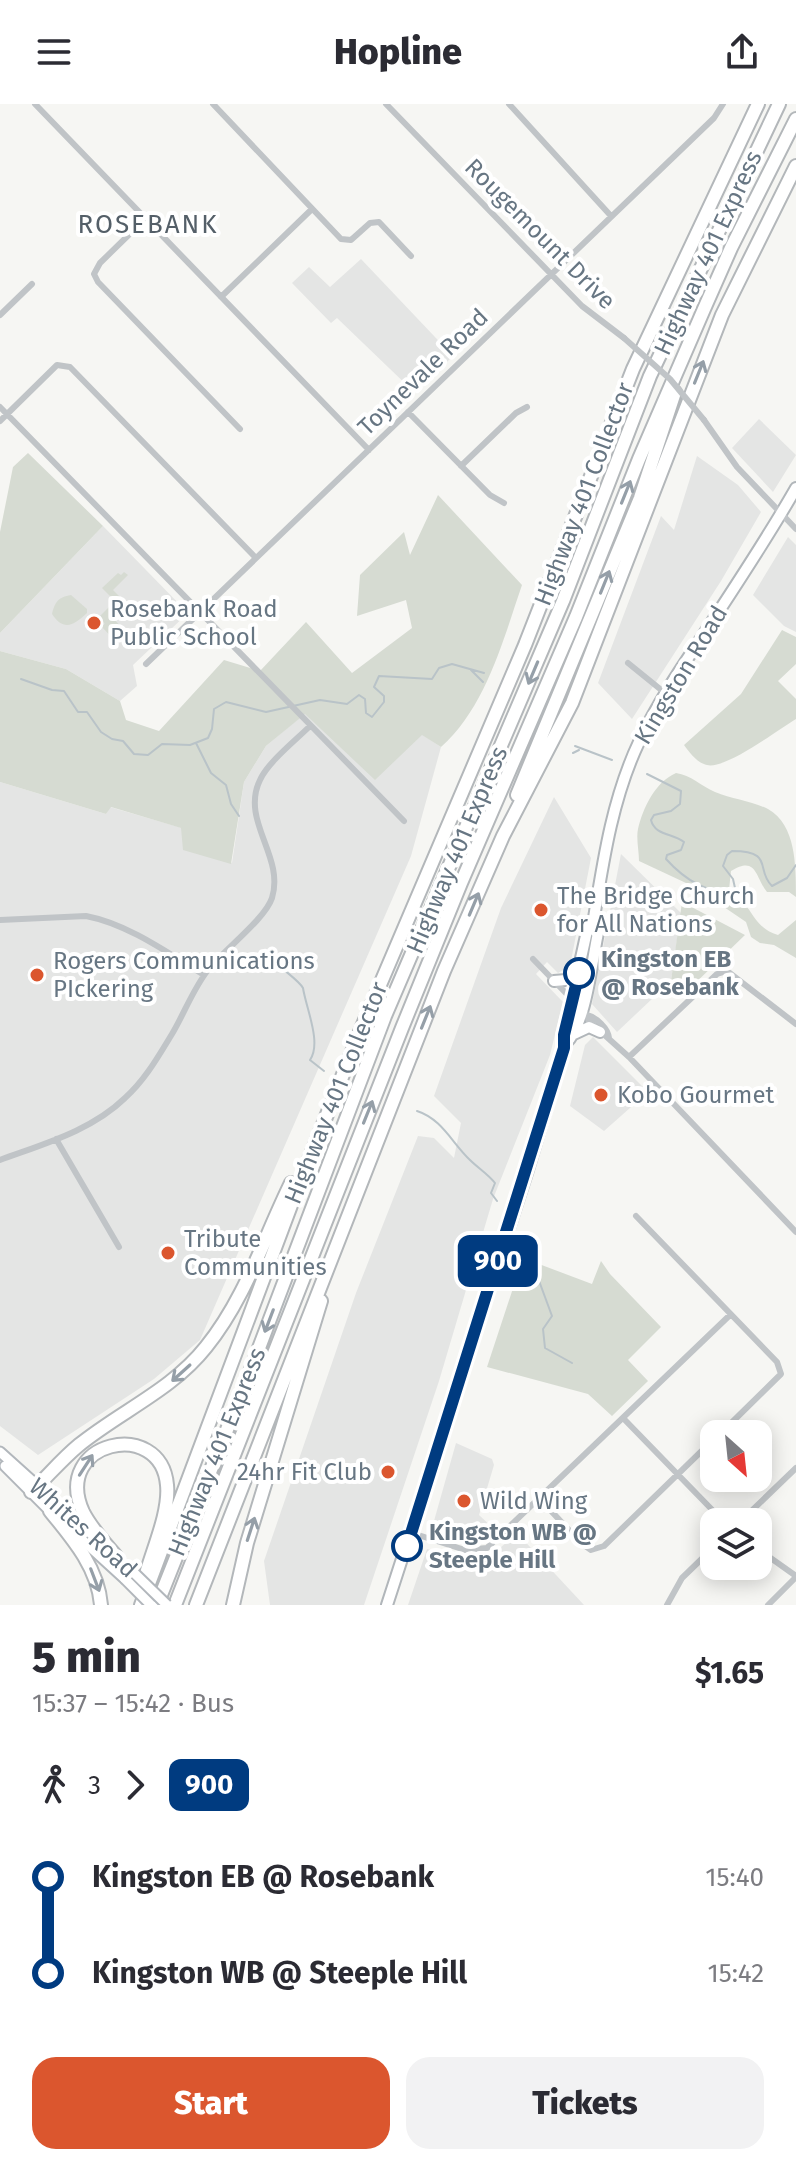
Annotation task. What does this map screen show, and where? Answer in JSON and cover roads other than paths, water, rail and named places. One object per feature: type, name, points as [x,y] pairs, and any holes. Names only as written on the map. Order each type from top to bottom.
[{"type":"highway","name":"Highway 401 Collector","points":[[140,1605],[332,1102],[525,645],[633,369],[758,104]]},
{"type":"highway","name":"Highway 401 Express","points":[[154,1605],[248,1377],[385,1016],[563,601],[650,376],[779,104]]},
{"type":"highway","name":"Highway 401 Express","points":[[175,1605],[407,1013],[576,617],[639,459],[731,248],[796,119]]},
{"type":"highway","points":[[196,1605],[444,971],[503,836],[572,703],[722,315],[796,166]]},
{"type":"highway","points":[[503,836],[521,784],[640,498],[684,359]]},
{"type":"highway","points":[[33,1489],[78,1446],[157,1393],[206,1348],[243,1288],[332,1102]]},
{"type":"highway","points":[[233,1605],[247,1543],[314,1328],[336,1245]]},
{"type":"highway","points":[[116,1556],[85,1515],[77,1485],[83,1465],[93,1454],[110,1445],[131,1444],[145,1449],[156,1459],[167,1485],[165,1505],[140,1605]]},
{"type":"highway","points":[[50,1511],[87,1562],[101,1605]]},
{"type":"main road","name":"Kingston Road","points":[[581,1009],[579,973],[587,931],[593,924],[614,811],[638,743],[665,693],[796,488]]},
{"type":"main road","name":"Kingston Road","points":[[387,1605],[581,1009],[598,933],[593,924]]},
{"type":"main road","points":[[554,981],[566,980],[579,973]]},
{"type":"main road","points":[[570,1038],[589,1027],[604,1035]]},
{"type":"main road","name":"Whites Road","points":[[0,1452],[5,1463],[33,1489],[116,1556],[167,1605]]},
{"type":"main road","name":"Whites Road","points":[[33,1489],[50,1511],[154,1605]]},
{"type":"street","points":[[35,104],[369,450]]},
{"type":"street","points":[[213,104],[341,239],[351,240],[370,223],[379,222],[411,256]]},
{"type":"street","name":"Rougemount Drive","points":[[386,104],[582,306],[670,379],[737,467],[796,529]]},
{"type":"street","points":[[509,104],[611,216]]},
{"type":"street","name":"Toynevale Road","points":[[146,664],[714,118],[723,104]]},
{"type":"street","points":[[221,297],[312,209]]},
{"type":"street","points":[[145,219],[100,263],[94,274],[98,282],[240,429]]},
{"type":"street","points":[[0,315],[32,284]]},
{"type":"street","points":[[0,421],[57,365],[70,367],[256,558]]},
{"type":"street","points":[[0,407],[404,821]]},
{"type":"street","points":[[461,466],[516,413],[527,407]]},
{"type":"street","points":[[408,412],[490,495],[504,503]]},
{"type":"street","points":[[628,663],[665,693]]},
{"type":"street","points":[[0,1160],[100,1118],[136,1088],[183,1016],[204,975],[230,945],[264,914],[272,897],[275,878],[254,813],[255,795],[261,777],[310,726]]},
{"type":"street","points":[[0,920],[70,916],[99,918],[116,924],[204,975]]},
{"type":"street","points":[[533,959],[796,1232]]},
{"type":"street","points":[[629,1057],[717,974],[727,971],[796,1024]]},
{"type":"street","points":[[56,1139],[119,1247]]},
{"type":"street","points":[[636,1216],[777,1362],[781,1374],[734,1420]]},
{"type":"street","points":[[412,1533],[465,1550],[487,1548],[730,1315]]},
{"type":"street","points":[[623,1418],[710,1508]]},
{"type":"street","points":[[539,1498],[591,1550],[604,1546],[700,1452]]},
{"type":"street","points":[[755,1508],[796,1468]]},
{"type":"street","points":[[768,1605],[796,1577],[772,1559]]},
{"type":"street","points":[[667,1605],[682,1578],[700,1561]]},
{"type":"waterway","points":[[21,679],[64,691],[78,712],[87,712],[101,732],[123,741],[134,754],[148,755],[162,744],[190,745],[208,738],[214,709],[226,702],[266,712],[320,700],[347,704],[359,695],[365,699],[366,713],[372,717],[384,702],[384,696],[374,687],[379,676],[432,679],[439,668],[452,664],[484,673]]},
{"type":"waterway","points":[[471,670],[483,682]]},
{"type":"waterway","points":[[196,743],[211,773],[226,785],[231,804],[239,816]]},
{"type":"waterway","points":[[575,746],[612,760]]},
{"type":"waterway","points":[[573,753],[579,750]]},
{"type":"waterway","points":[[647,774],[681,791],[680,804],[671,811],[654,815],[651,820],[660,832],[684,842],[681,850],[667,855],[666,859],[696,884],[733,893],[733,879],[723,866],[732,851],[754,854],[759,858],[772,886],[787,878],[796,865]]},
{"type":"waterway","points":[[269,949],[270,960],[303,988],[314,1035],[310,1060],[324,1071]]},
{"type":"waterway","points":[[417,1111],[440,1126],[495,1183],[491,1193],[497,1201]]},
{"type":"waterway","points":[[527,1264],[535,1270],[552,1316],[543,1329],[545,1348],[572,1363]]},
{"type":"place","name":"Rosebank Road Public School","points":[[94,623]]},
{"type":"place","name":"The Bridge Church for All Nations","points":[[541,910]]},
{"type":"place","name":"Kingston EB @ Rosebank","points":[[579,973]]},
{"type":"place","name":"Rogers Communications PIckering","points":[[37,975]]},
{"type":"place","name":"Kobo Gourmet","points":[[601,1095]]},
{"type":"place","name":"Tribute Communities","points":[[168,1253]]},
{"type":"place","name":"24hr Fit Club","points":[[388,1472]]},
{"type":"place","name":"Wild Wing","points":[[464,1501]]},
{"type":"place","name":"Kingston WB @ Steeple Hill","points":[[407,1546]]},
{"type":"district","name":"ROSEBANK","points":[[148,224]]}]
